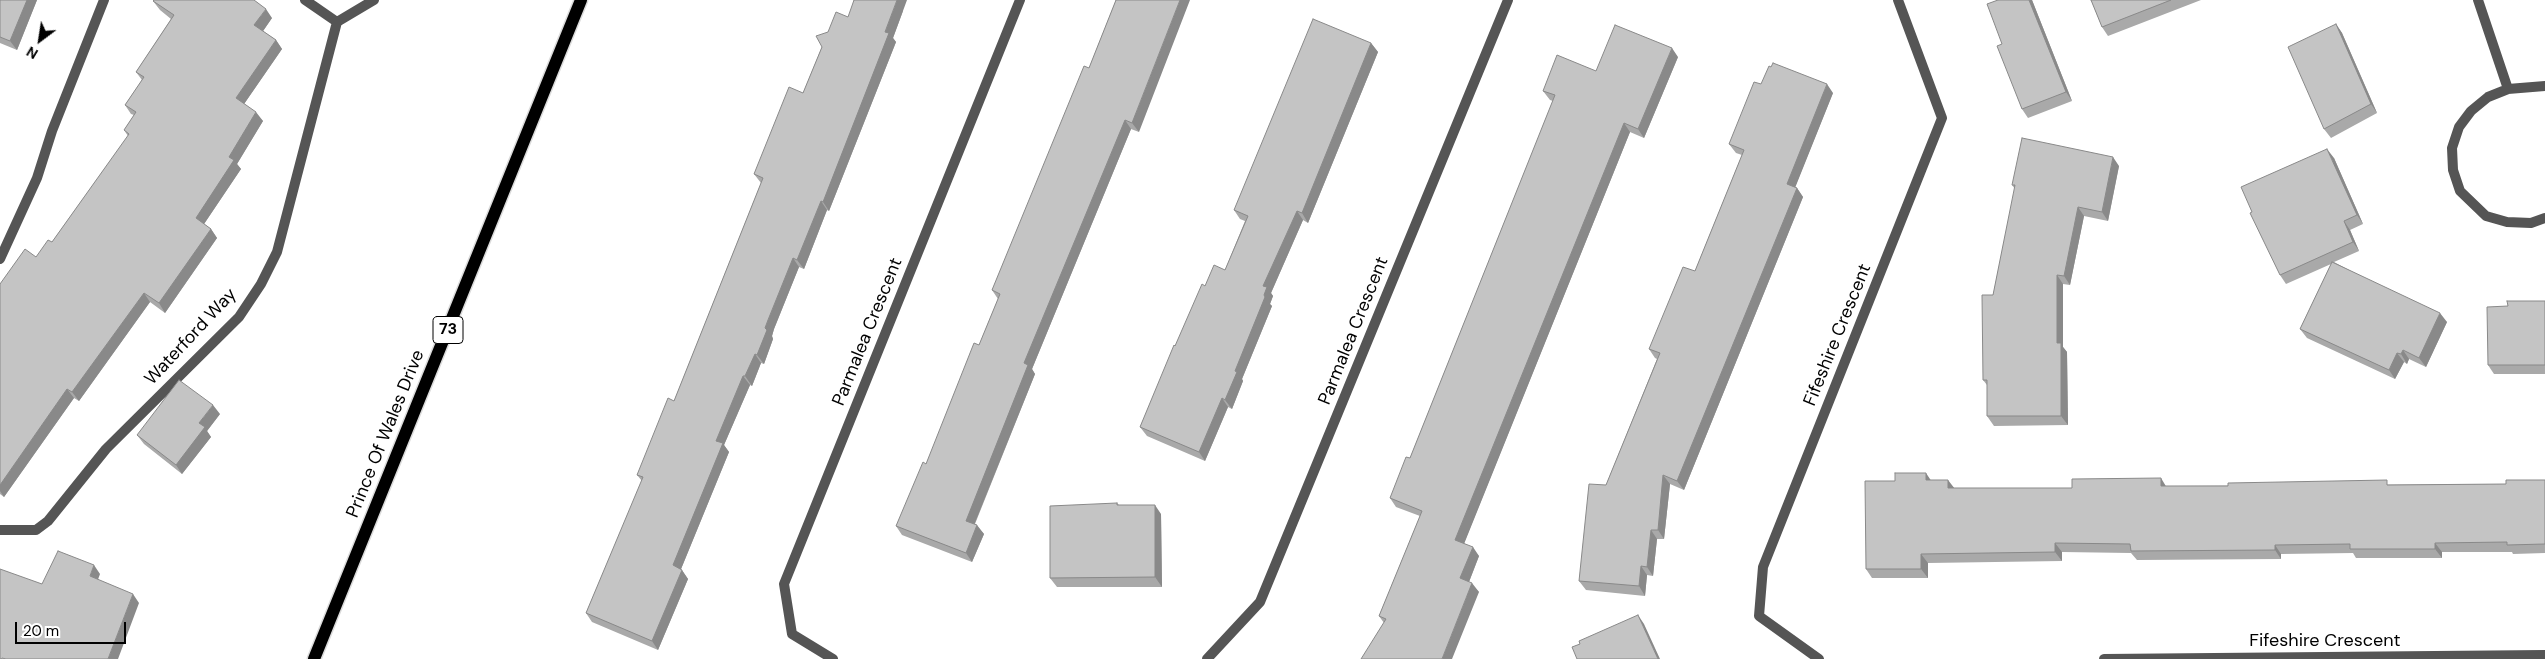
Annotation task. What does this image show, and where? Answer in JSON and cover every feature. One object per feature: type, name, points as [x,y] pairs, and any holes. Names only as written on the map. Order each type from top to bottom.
[{"type":"main road","name":"Prince Of Wales Drive","points":[[314,659],[581,0]]},
{"type":"street","points":[[0,259],[37,178],[52,131],[104,0]]},
{"type":"street","points":[[305,0],[337,22],[374,0]]},
{"type":"street","name":"Parmalea Crescent","points":[[833,659],[792,634],[784,584],[1020,0]]},
{"type":"street","name":"Parmalea Crescent","points":[[1207,659],[1260,602],[1508,0]]},
{"type":"street","name":"Fifeshire Crescent","points":[[1819,659],[1759,616],[1763,567],[1942,118],[1898,0]]},
{"type":"street","points":[[2478,0],[2508,89]]},
{"type":"street","name":"Waterford Way","points":[[0,530],[36,530],[48,522],[106,448],[239,316],[255,292],[277,252],[337,22]]},
{"type":"street","points":[[2545,86],[2508,89],[2488,97],[2471,111],[2459,127],[2452,148],[2453,170],[2460,191],[2486,216],[2507,222],[2531,223],[2545,218]]},
{"type":"street","name":"Fifeshire Crescent","points":[[2104,659],[2545,655]]},
{"type":"building","points":[[0,0],[27,0],[10,41],[0,37]]},
{"type":"building","points":[[154,0],[254,0],[266,9],[254,25],[276,40],[236,98],[256,112],[229,157],[234,160],[196,218],[211,229],[159,303],[144,293],[72,392],[67,389],[0,485],[0,284],[25,249],[36,257],[48,240],[52,242],[129,134],[124,130],[136,112],[125,105],[144,77],[136,72],[174,15]]},
{"type":"building","points":[[854,0],[897,0],[885,32],[889,33],[823,202],[821,201],[797,260],[793,258],[765,328],[767,330],[757,355],[755,354],[745,376],[743,376],[716,441],[723,443],[673,565],[682,570],[652,641],[586,613],[643,477],[637,475],[668,398],[674,401],[763,178],[754,174],[789,87],[803,93],[822,47],[816,36],[828,32],[836,12],[848,17]]},
{"type":"building","points":[[1116,0],[1180,0],[1132,123],[1125,120],[1024,363],[1028,365],[966,521],[977,525],[966,553],[896,526],[923,462],[926,464],[974,343],[979,345],[1000,294],[992,290],[1084,66],[1089,68]]},
{"type":"building","points":[[1998,0],[2029,0],[2066,92],[2022,109],[1997,46],[2002,44],[1987,4]]},
{"type":"building","points":[[2091,0],[2171,0],[2102,27]]},
{"type":"building","points":[[1313,19],[1371,43],[1302,213],[1297,211],[1263,286],[1267,287],[1265,297],[1235,371],[1237,372],[1225,400],[1222,398],[1199,452],[1140,427],[1202,284],[1205,286],[1214,265],[1225,270],[1248,216],[1234,210]]},
{"type":"building","points":[[2336,24],[2371,104],[2324,129],[2288,47]]},
{"type":"building","points":[[1615,25],[1672,48],[1638,129],[1624,123],[1455,540],[1473,547],[1460,578],[1472,583],[1442,659],[1361,659],[1386,619],[1379,616],[1422,511],[1390,498],[1406,457],[1410,458],[1555,95],[1543,91],[1557,55],[1596,71]]},
{"type":"building","points":[[1773,63],[1827,84],[1787,184],[1797,188],[1677,481],[1663,475],[1658,530],[1651,530],[1647,567],[1641,566],[1639,586],[1579,581],[1589,484],[1606,485],[1660,353],[1649,349],[1683,267],[1695,271],[1744,150],[1729,144],[1754,82],[1761,84],[1769,66],[1771,67]]},
{"type":"building","points":[[2022,138],[2113,157],[2102,212],[2078,207],[2064,276],[2057,275],[2057,343],[2061,343],[2061,416],[1987,416],[1987,380],[1983,380],[1982,295],[1993,295],[2015,185],[2012,185]]},
{"type":"building","points":[[2327,149],[2357,215],[2344,221],[2353,242],[2280,275],[2250,213],[2252,212],[2241,187]]},
{"type":"building","points":[[2332,262],[2440,313],[2419,358],[2403,350],[2401,354],[2397,353],[2389,370],[2300,329]]},
{"type":"building","points":[[2507,301],[2545,301],[2545,365],[2488,365],[2487,307],[2508,306]]},
{"type":"building","points":[[179,380],[213,405],[199,423],[205,427],[176,465],[137,435]]},
{"type":"building","points":[[1895,473],[1926,473],[1926,480],[1948,480],[1948,488],[2072,488],[2072,479],[2161,478],[2161,486],[2228,486],[2228,483],[2387,480],[2387,485],[2506,484],[2506,480],[2545,480],[2545,544],[2507,545],[2507,542],[2435,543],[2435,549],[2350,549],[2350,544],[2275,545],[2275,550],[2131,551],[2130,544],[2055,543],[2055,552],[1921,554],[1921,569],[1866,569],[1865,481],[1895,481]]},
{"type":"building","points":[[1117,503],[1117,505],[1155,505],[1155,577],[1050,578],[1050,506]]},
{"type":"building","points":[[58,551],[94,565],[90,576],[133,594],[108,659],[0,659],[0,569],[42,584]]},
{"type":"building","points":[[1638,615],[1658,659],[1577,659],[1572,647],[1580,644],[1579,641]]}]
